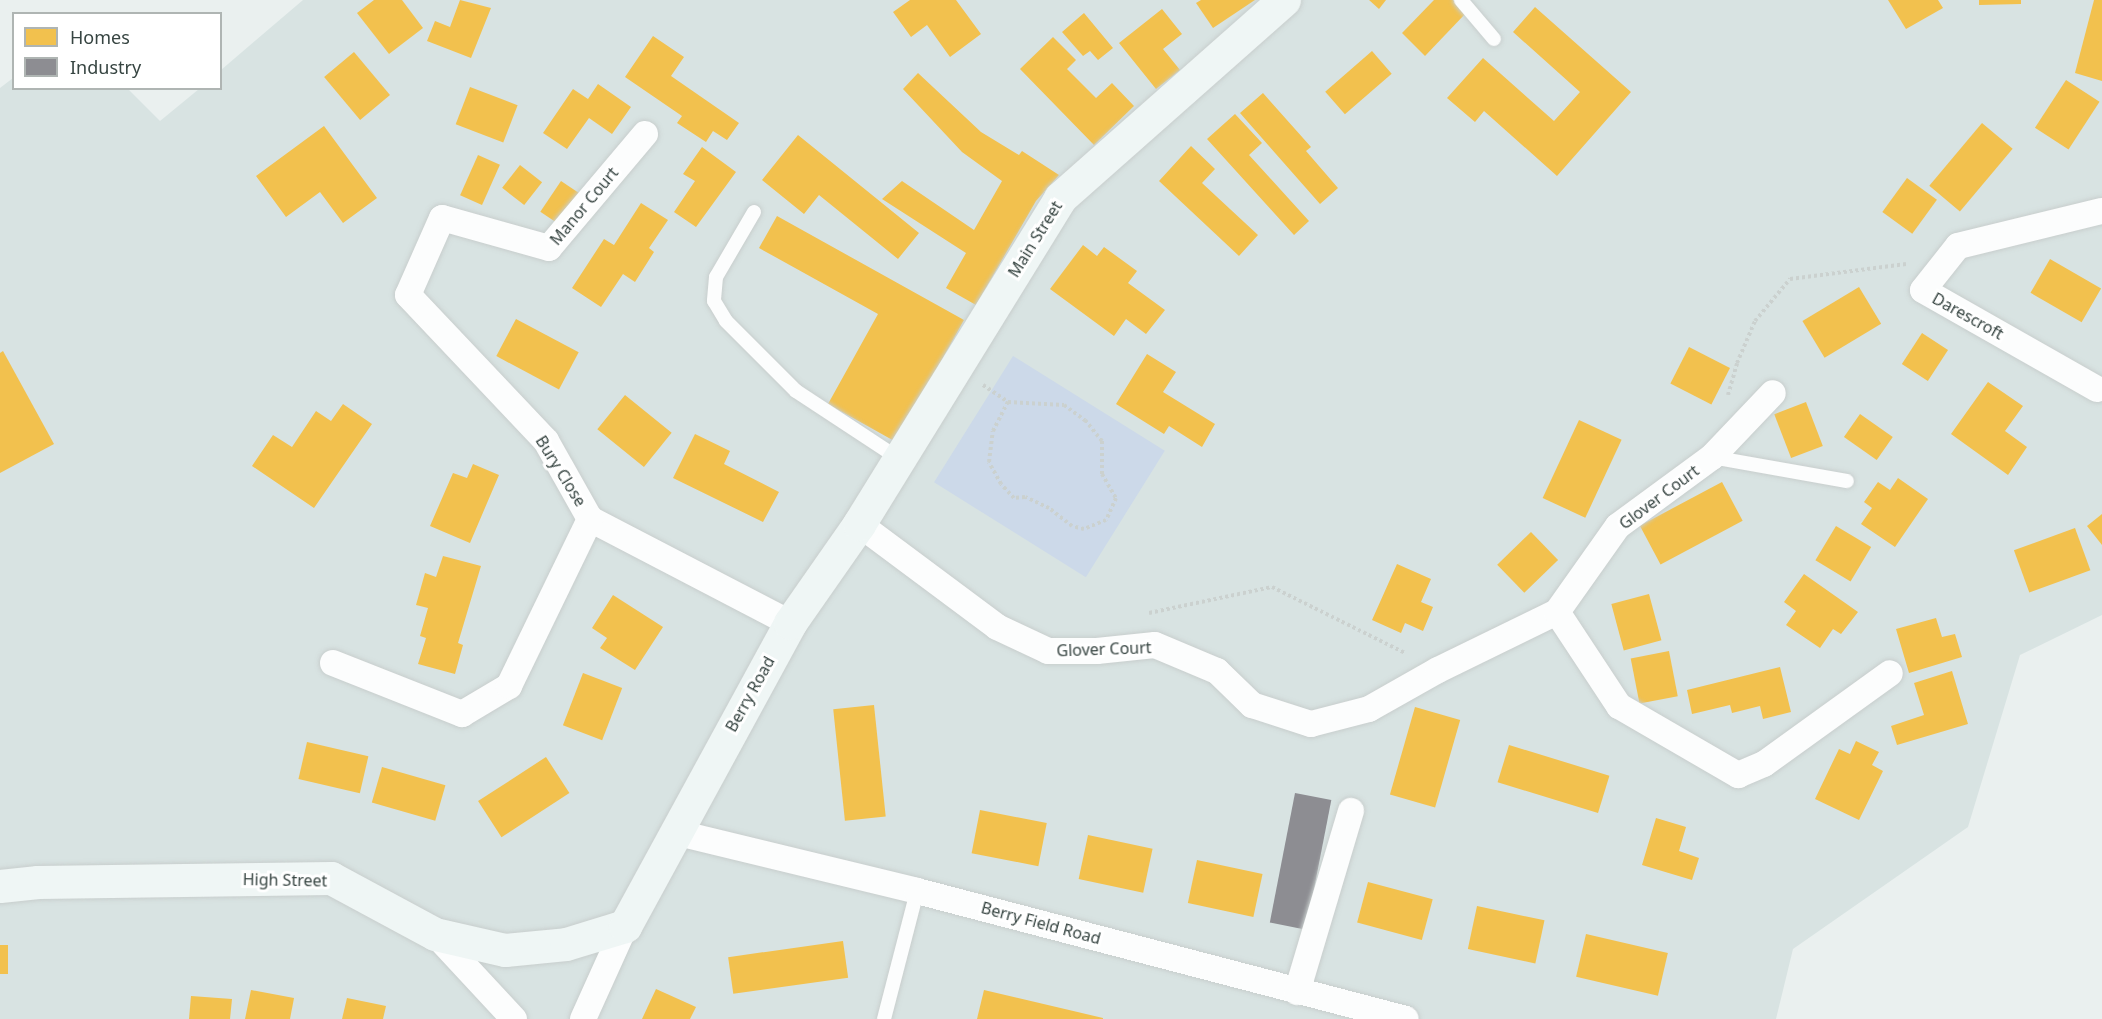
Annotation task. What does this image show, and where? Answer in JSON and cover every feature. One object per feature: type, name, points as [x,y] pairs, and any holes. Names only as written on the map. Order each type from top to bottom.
[{"type":"main road","name":"Main Street","points":[[894,465],[1060,198],[1284,0]]},
{"type":"main road","name":"Berry Road","points":[[625,926],[674,832],[790,623],[859,524],[894,465]]},
{"type":"main road","name":"High Street","points":[[0,886],[38,882],[331,878],[435,934],[505,951],[566,944],[625,926]]},
{"type":"street","name":"Manor Court","points":[[442,218],[549,248],[645,134]]},
{"type":"street","name":"Darescroft","points":[[2097,389],[1923,290],[1959,246],[2102,211]]},
{"type":"street","name":"Bury Close","points":[[442,218],[408,295],[546,441],[590,519],[790,623]]},
{"type":"street","name":"Glover Court","points":[[859,524],[997,627],[1048,651],[1097,651],[1155,645],[1217,671],[1252,705],[1311,724],[1369,709],[1438,670],[1557,612],[1618,526],[1712,457],[1773,393]]},
{"type":"street","points":[[333,663],[462,714],[509,686],[590,519]]},
{"type":"street","points":[[1557,612],[1619,706],[1738,775],[1764,764],[1890,674]]},
{"type":"street","points":[[1297,992],[1351,811]]},
{"type":"street","name":"Berry Field Road","points":[[674,832],[917,891],[1406,1019]]},
{"type":"street","points":[[583,1019],[625,926]]},
{"type":"street","points":[[435,934],[514,1019]]},
{"type":"lane","points":[[1461,0],[1494,39]]},
{"type":"lane","points":[[754,212],[716,277],[714,301],[726,321],[795,391],[894,465]]},
{"type":"lane","points":[[1712,457],[1847,481]]},
{"type":"lane","points":[[884,1019],[917,891]]},
{"type":"path","points":[[1726,405],[1737,363],[1755,321],[1790,279],[1948,259]]},
{"type":"path","points":[[956,366],[1008,402],[1064,405],[1096,434],[1102,441],[1102,474],[1116,498],[1106,520],[1084,529],[1072,526],[1049,508],[1025,497],[1014,498],[1001,484],[988,462],[993,431],[1008,402]]},
{"type":"path","points":[[1143,615],[1272,587],[1438,670]]},
{"type":"shaded area","points":[[303,0],[2102,0],[2102,615],[2020,655],[1968,827],[1793,949],[1776,1019],[0,1019],[0,88],[12,79],[12,90],[129,90],[160,121],[198,90],[222,90],[222,69]]},
{"type":"shaded area","points":[[1013,356],[1165,451],[1086,577],[934,482]]},
{"type":"building: Homes","points":[[374,0],[402,0],[423,28],[389,54],[357,13]]},
{"type":"building: Homes","points":[[460,0],[491,8],[471,58],[427,41],[435,21],[450,27]]},
{"type":"building: Homes","points":[[910,0],[956,0],[981,34],[950,57],[927,25],[911,37],[893,12]]},
{"type":"building: Homes","points":[[1201,0],[1255,0],[1213,28],[1196,3]]},
{"type":"building: Homes","points":[[1369,0],[1386,0],[1379,9]]},
{"type":"building: Homes","points":[[1434,0],[1453,0],[1466,13],[1425,56],[1402,33]]},
{"type":"building: Homes","points":[[1888,0],[1938,0],[1943,8],[1906,29]]},
{"type":"building: Homes","points":[[1979,0],[2021,0],[2021,4],[1979,5]]},
{"type":"building: Homes","points":[[2094,0],[2102,0],[2102,81],[2075,73]]},
{"type":"building: Homes","points":[[1535,7],[1631,92],[1557,176],[1484,111],[1475,122],[1447,98],[1483,58],[1554,121],[1580,92],[1513,32]]},
{"type":"building: Homes","points":[[1162,9],[1182,34],[1163,49],[1180,70],[1156,89],[1119,43]]},
{"type":"building: Homes","points":[[1084,13],[1113,48],[1098,60],[1090,51],[1083,56],[1062,32]]},
{"type":"building: Homes","points":[[653,36],[684,57],[671,76],[739,123],[727,140],[713,131],[706,142],[677,123],[682,116],[625,77]]},
{"type":"building: Homes","points":[[1053,37],[1076,60],[1067,69],[1096,98],[1112,83],[1134,106],[1094,145],[1020,69]]},
{"type":"building: Homes","points":[[1372,51],[1392,74],[1345,114],[1325,92]]},
{"type":"building: Homes","points":[[354,52],[390,95],[360,120],[324,77]]},
{"type":"building: Homes","points":[[918,73],[981,132],[1019,155],[1022,151],[1059,175],[1036,201],[976,305],[946,288],[966,253],[882,199],[902,181],[974,230],[1002,181],[962,152],[903,89]]},
{"type":"building: Homes","points":[[2066,80],[2100,102],[2069,150],[2035,128]]},
{"type":"building: Homes","points":[[598,84],[631,107],[612,134],[589,118],[567,149],[543,133],[573,89],[588,99]]},
{"type":"building: Homes","points":[[470,87],[518,105],[503,143],[456,124]]},
{"type":"building: Homes","points":[[1263,93],[1311,147],[1306,151],[1338,188],[1320,204],[1240,113]]},
{"type":"building: Homes","points":[[1235,114],[1262,143],[1249,155],[1309,221],[1294,235],[1207,139]]},
{"type":"building: Homes","points":[[1982,123],[2013,149],[1960,212],[1929,186]]},
{"type":"building: Homes","points":[[324,126],[377,198],[343,223],[320,192],[286,217],[256,176]]},
{"type":"building: Homes","points":[[798,135],[919,233],[898,259],[819,195],[804,214],[762,180]]},
{"type":"building: Homes","points":[[1191,146],[1215,169],[1202,183],[1258,235],[1239,256],[1159,181]]},
{"type":"building: Homes","points":[[702,147],[736,172],[696,227],[674,212],[695,181],[683,174]]},
{"type":"building: Homes","points":[[478,155],[500,165],[482,205],[460,195]]},
{"type":"building: Homes","points":[[520,165],[542,182],[524,205],[502,188]]},
{"type":"building: Homes","points":[[1907,178],[1937,200],[1912,234],[1882,212]]},
{"type":"building: Homes","points":[[561,181],[583,196],[563,227],[540,212]]},
{"type":"building: Homes","points":[[641,203],[668,220],[649,248],[654,252],[635,282],[623,274],[601,307],[572,288],[604,239],[614,245]]},
{"type":"building: Homes","points":[[777,216],[964,320],[896,442],[828,404],[878,314],[759,248]]},
{"type":"building: Homes","points":[[1083,245],[1097,256],[1104,247],[1137,271],[1128,283],[1165,310],[1146,334],[1126,319],[1114,336],[1050,289]]},
{"type":"building: Homes","points":[[2050,259],[2101,288],[2082,322],[2030,293]]},
{"type":"building: Homes","points":[[1859,287],[1881,324],[1825,358],[1802,321]]},
{"type":"building: Homes","points":[[516,319],[579,352],[559,389],[496,356]]},
{"type":"building: Homes","points":[[1922,333],[1948,350],[1928,381],[1902,364]]},
{"type":"building: Homes","points":[[1689,347],[1730,368],[1711,404],[1670,384]]},
{"type":"building: Homes","points":[[3,351],[54,444],[0,473],[0,353]]},
{"type":"building: Homes","points":[[1147,354],[1176,372],[1163,392],[1215,424],[1202,447],[1169,426],[1164,434],[1116,404]]},
{"type":"building: Homes","points":[[1988,382],[2023,406],[2005,431],[2027,447],[2008,475],[1951,434]]},
{"type":"building: Homes","points":[[625,395],[672,433],[644,467],[597,429]]},
{"type":"building: Homes","points":[[1806,402],[1823,446],[1791,458],[1774,414]]},
{"type":"building: Homes","points":[[343,404],[372,424],[314,508],[252,466],[273,435],[292,447],[316,411],[331,421]]},
{"type":"building: Homes","points":[[1860,414],[1893,437],[1877,460],[1844,437]]},
{"type":"building: Homes","points":[[1579,420],[1622,440],[1585,518],[1543,498]]},
{"type":"building: Homes","points":[[695,434],[730,451],[724,464],[779,492],[763,522],[673,478]]},
{"type":"building: Homes","points":[[473,464],[499,475],[470,543],[430,526],[453,473],[467,478]]},
{"type":"building: Homes","points":[[1898,478],[1928,499],[1895,547],[1861,524],[1872,508],[1864,502],[1878,482],[1890,490]]},
{"type":"building: Homes","points":[[1722,482],[1743,521],[1661,565],[1640,526]]},
{"type":"building: Homes","points":[[2102,514],[2102,545],[2087,526]]},
{"type":"building: Homes","points":[[1836,526],[1871,547],[1851,581],[1815,560]]},
{"type":"building: Homes","points":[[2075,528],[2090,570],[2029,593],[2014,550]]},
{"type":"building: Homes","points":[[1531,532],[1558,560],[1524,593],[1497,565]]},
{"type":"building: Homes","points":[[443,556],[481,566],[458,643],[463,645],[455,674],[418,664],[426,638],[420,636],[428,608],[416,605],[425,573],[436,577]]},
{"type":"building: Homes","points":[[1397,564],[1431,579],[1421,602],[1433,607],[1423,631],[1405,623],[1401,633],[1372,620]]},
{"type":"building: Homes","points":[[1804,574],[1858,612],[1841,634],[1833,629],[1820,648],[1786,625],[1796,611],[1784,602]]},
{"type":"building: Homes","points":[[1649,594],[1661,640],[1624,650],[1611,604]]},
{"type":"building: Homes","points":[[613,595],[663,627],[635,670],[600,648],[607,638],[592,628]]},
{"type":"building: Homes","points":[[1936,618],[1942,637],[1955,634],[1962,657],[1909,673],[1896,629]]},
{"type":"building: Homes","points":[[1669,651],[1678,696],[1639,704],[1631,658]]},
{"type":"building: Homes","points":[[1780,667],[1791,712],[1763,719],[1760,706],[1732,713],[1730,705],[1692,714],[1687,690]]},
{"type":"building: Homes","points":[[1952,671],[1968,724],[1897,745],[1891,726],[1924,715],[1914,683]]},
{"type":"building: Homes","points":[[583,673],[622,688],[602,740],[563,725]]},
{"type":"building: Homes","points":[[874,705],[886,816],[845,821],[833,709]]},
{"type":"building: Homes","points":[[1415,707],[1460,720],[1435,807],[1390,794]]},
{"type":"building: Homes","points":[[1856,741],[1879,752],[1872,765],[1883,771],[1859,820],[1815,799],[1839,749],[1850,754]]},
{"type":"building: Homes","points":[[307,742],[368,756],[360,793],[298,779]]},
{"type":"building: Homes","points":[[1509,745],[1609,776],[1598,813],[1498,782]]},
{"type":"building: Homes","points":[[546,757],[569,793],[501,837],[478,801]]},
{"type":"building: Homes","points":[[382,767],[445,785],[435,821],[372,803]]},
{"type":"building: Homes","points":[[980,810],[1047,823],[1038,866],[972,853]]},
{"type":"building: Homes","points":[[1656,818],[1686,827],[1679,851],[1699,858],[1692,880],[1642,865]]},
{"type":"building: Homes","points":[[1088,835],[1153,849],[1143,893],[1079,879]]},
{"type":"building: Homes","points":[[1197,860],[1263,874],[1253,917],[1188,903]]},
{"type":"building: Homes","points":[[1368,882],[1433,899],[1422,940],[1357,923]]},
{"type":"building: Homes","points":[[1477,906],[1544,920],[1535,963],[1468,949]]},
{"type":"building: Homes","points":[[1586,934],[1668,953],[1658,996],[1576,977]]},
{"type":"building: Homes","points":[[843,941],[848,978],[733,994],[728,957]]},
{"type":"building: Homes","points":[[0,945],[8,945],[8,974],[0,974]]},
{"type":"building: Homes","points":[[656,989],[696,1007],[690,1019],[642,1019]]},
{"type":"building: Homes","points":[[251,990],[294,998],[290,1019],[245,1019]]},
{"type":"building: Homes","points":[[984,990],[1103,1018],[1103,1019],[977,1019]]},
{"type":"building: Homes","points":[[191,996],[232,999],[230,1019],[189,1019]]},
{"type":"building: Homes","points":[[347,998],[386,1006],[383,1019],[342,1019]]},
{"type":"building: Industry","points":[[1295,793],[1331,800],[1306,930],[1270,923]]}]
